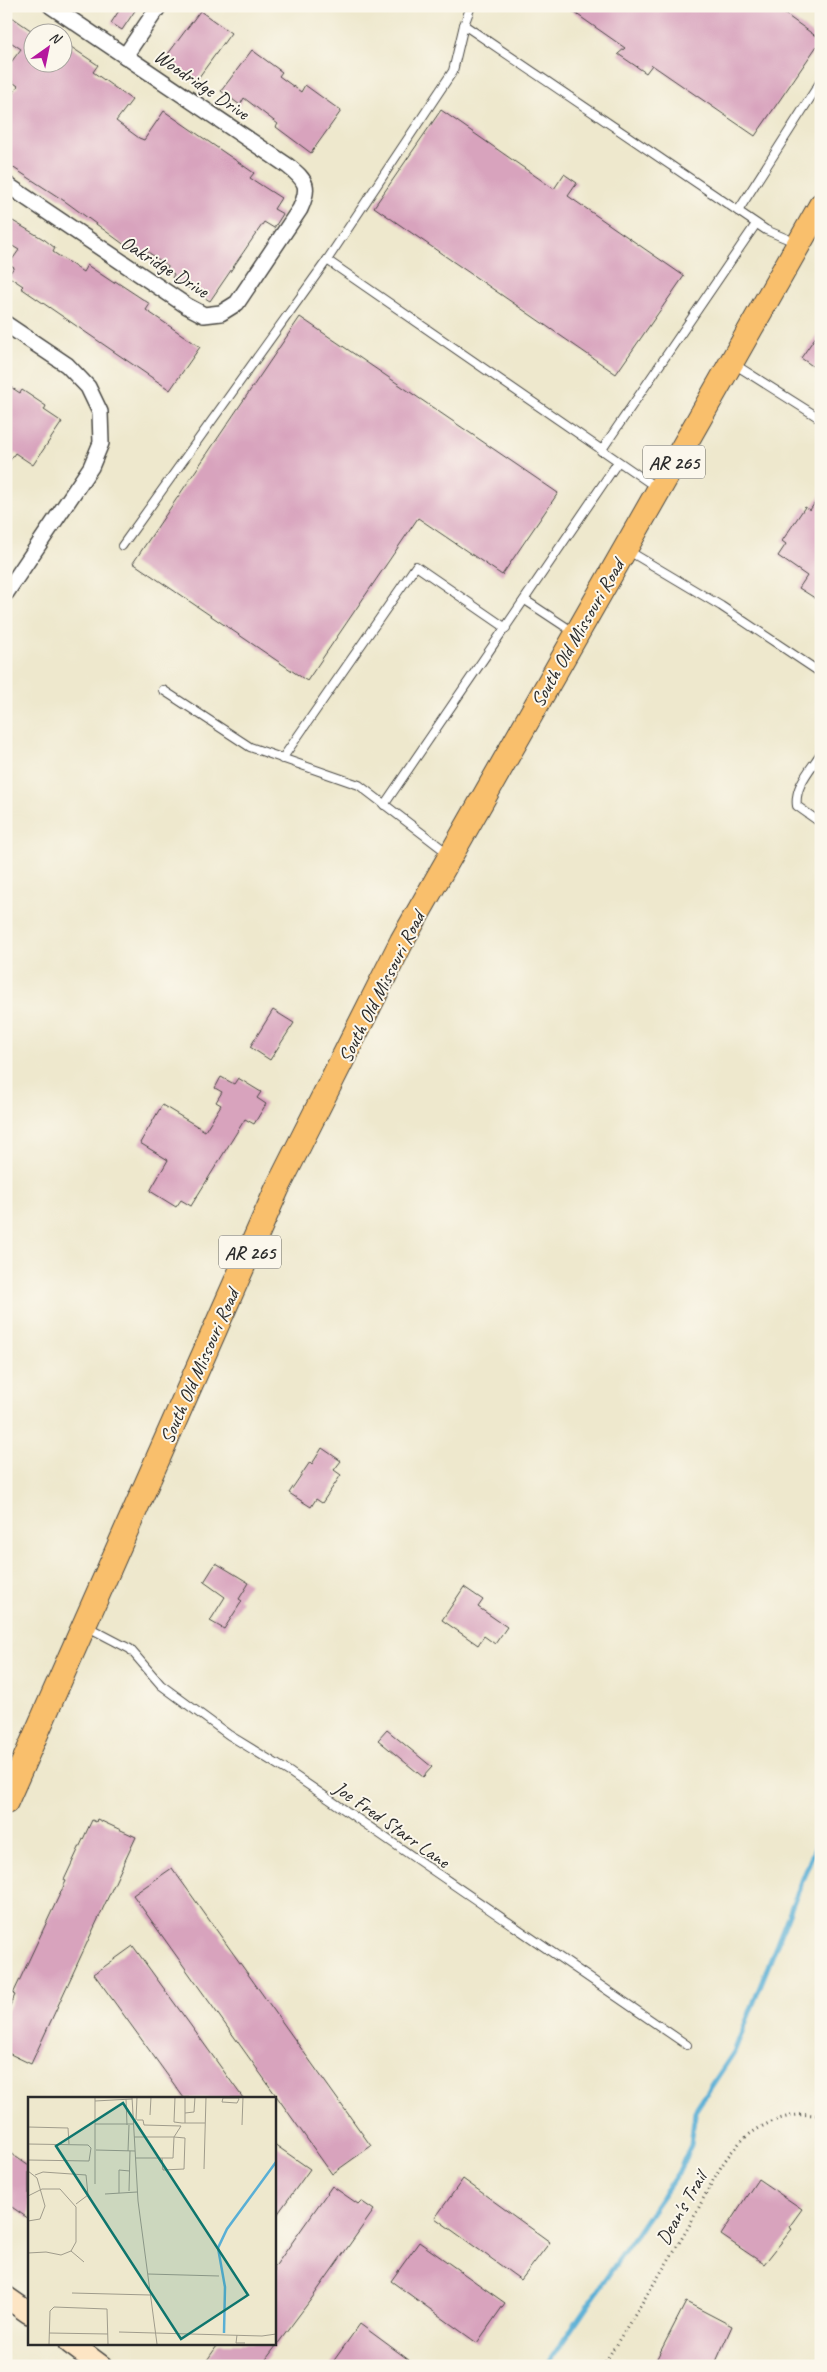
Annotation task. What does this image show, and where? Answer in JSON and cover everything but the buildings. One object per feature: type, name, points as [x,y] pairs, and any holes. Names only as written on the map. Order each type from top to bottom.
[{"type":"main road","name":"South Old Missouri Road","points":[[6,1802],[277,1189],[402,941],[820,209]]},
{"type":"street","name":"Woodridge Drive","points":[[51,6],[298,175],[305,183],[307,194],[300,209]]},
{"type":"street","points":[[125,56],[159,6]]},
{"type":"street","name":"Oakridge Drive","points":[[6,184],[187,306],[204,315],[221,313],[237,303],[300,209]]},
{"type":"street","points":[[6,324],[67,365],[88,387],[100,412],[101,443],[91,467],[6,593]]},
{"type":"street","points":[[6,2297],[28,2312]]},
{"type":"street","points":[[71,2344],[101,2366]]},
{"type":"lane","points":[[122,546],[327,260],[454,71],[464,25],[471,6]]},
{"type":"lane","points":[[464,25],[756,224],[799,244]]},
{"type":"lane","points":[[738,211],[821,81]]},
{"type":"lane","points":[[601,451],[756,224]]},
{"type":"lane","points":[[327,260],[601,451],[659,489]]},
{"type":"lane","points":[[731,362],[821,419]]},
{"type":"lane","points":[[384,805],[618,462]]},
{"type":"lane","points":[[625,549],[721,606],[821,672]]},
{"type":"lane","points":[[282,758],[416,566],[506,628]]},
{"type":"lane","points":[[525,600],[576,634]]},
{"type":"lane","points":[[163,690],[250,747],[359,785],[451,855]]},
{"type":"lane","points":[[821,753],[797,789],[796,798],[797,806],[821,824]]},
{"type":"lane","name":"Joe Fred Starr Lane","points":[[85,1625],[130,1649],[161,1685],[228,1735],[291,1773],[687,2045]]},
{"type":"path","name":"Dean's Trail","points":[[603,2366],[686,2231],[722,2166],[746,2137],[777,2118],[806,2114],[821,2116]]},
{"type":"waterway","points":[[546,2366],[678,2173],[691,2145],[695,2111],[734,2052],[821,1833]]}]
